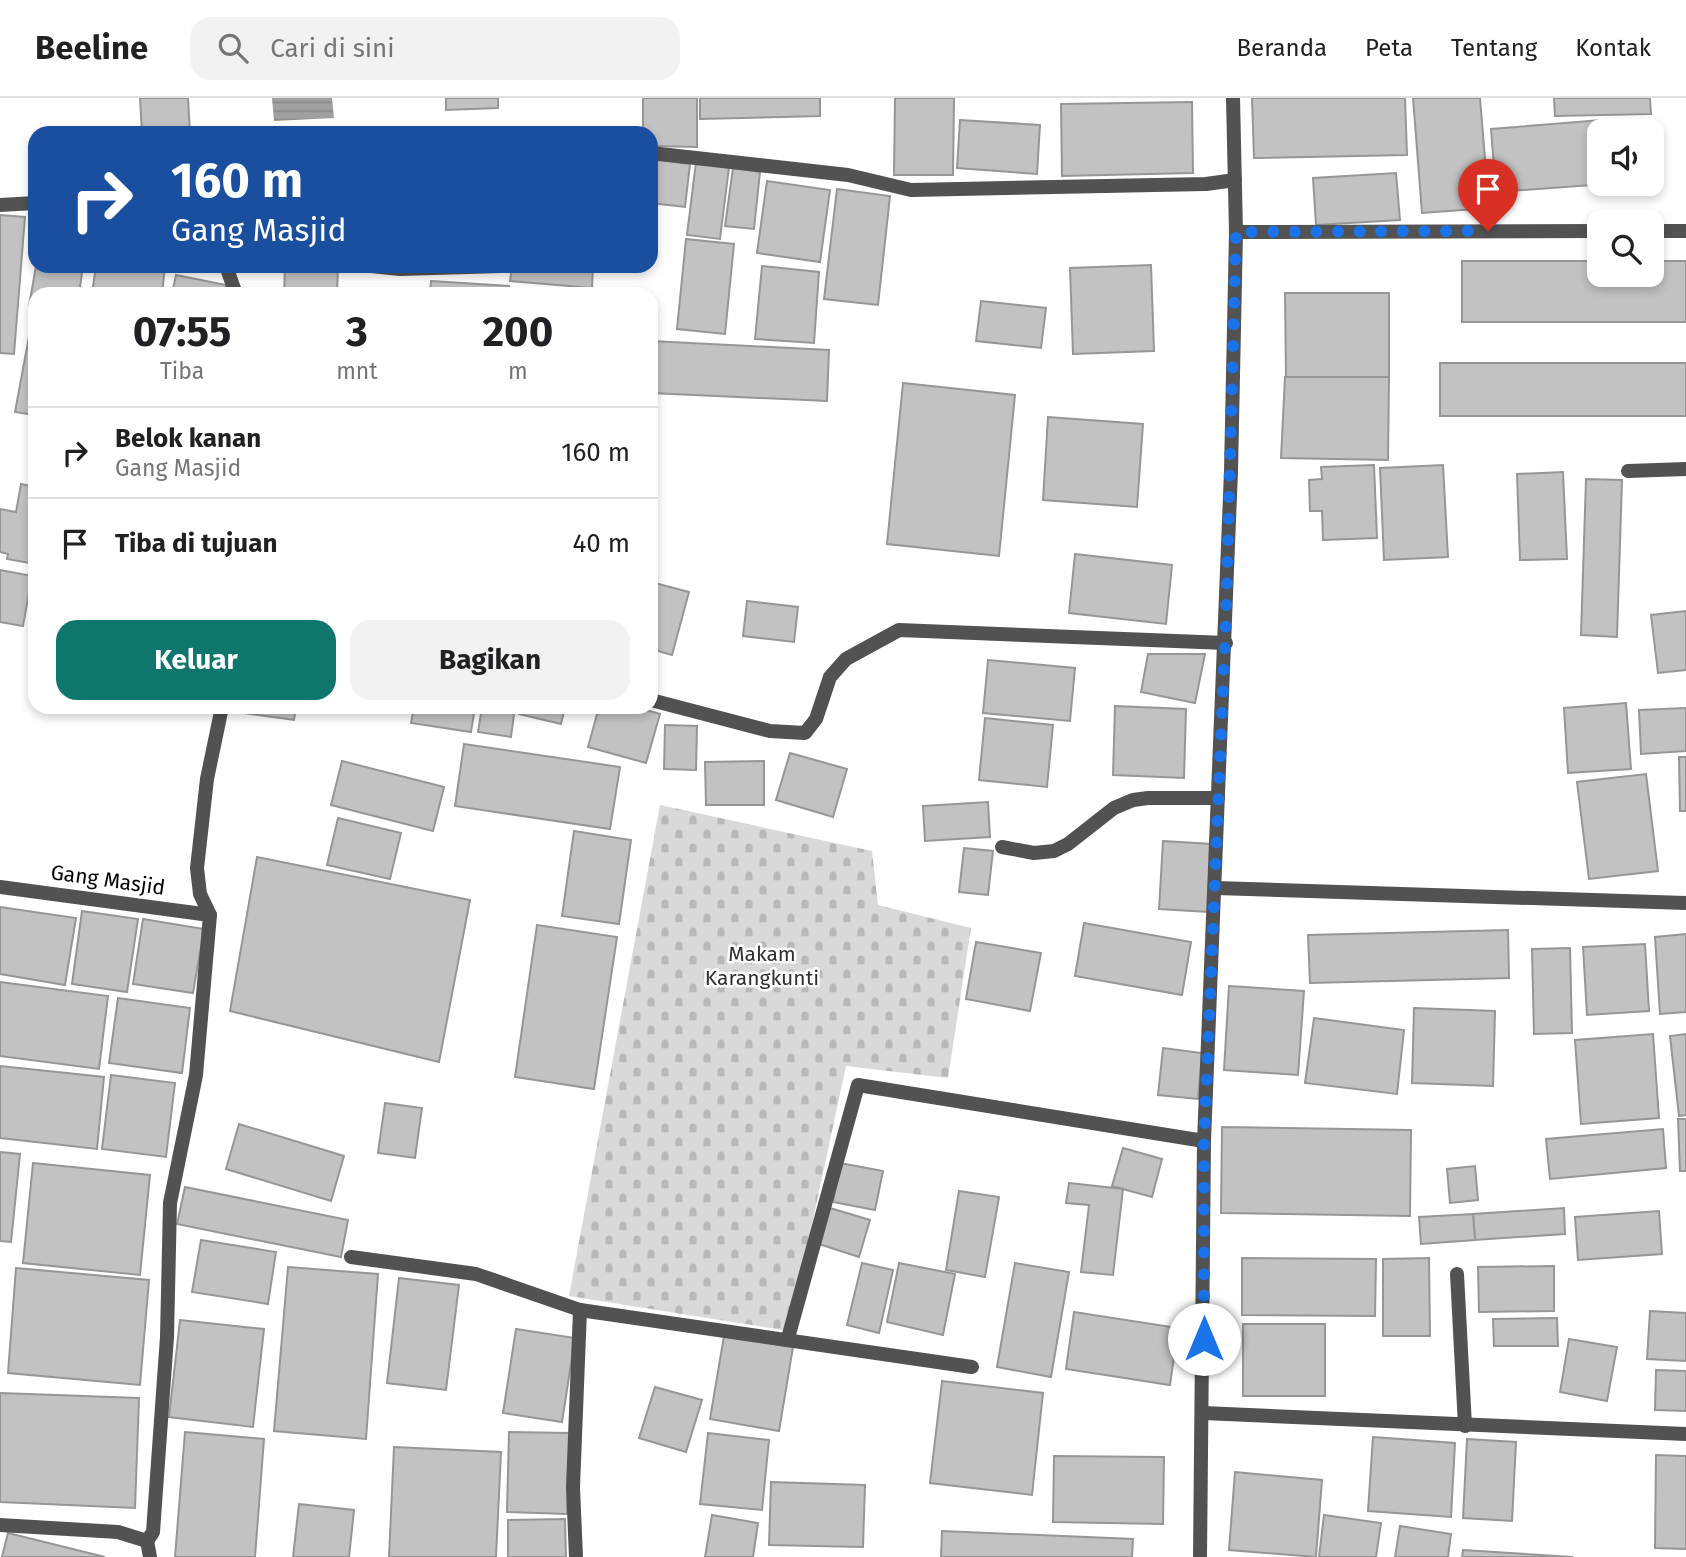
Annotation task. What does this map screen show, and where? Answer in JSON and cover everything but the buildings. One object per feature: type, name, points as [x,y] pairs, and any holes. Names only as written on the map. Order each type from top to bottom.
[{"type":"street","points":[[1200,1557],[1204,1141],[1226,643],[1236,232],[1233,98]]},
{"type":"street","points":[[658,154],[848,175],[911,190],[1206,184],[1235,180]]},
{"type":"street","points":[[0,205],[28,203]]},
{"type":"street","points":[[1236,232],[1587,231]]},
{"type":"street","points":[[1664,231],[1686,231]]},
{"type":"street","points":[[1628,471],[1686,469]]},
{"type":"street","points":[[658,702],[770,731],[805,733],[816,719],[830,677],[846,659],[899,629],[1226,643]]},
{"type":"street","points":[[150,1557],[147,1541],[153,1532],[167,1337],[170,1203],[196,1075],[210,915],[200,894],[197,868],[207,779],[221,714]]},
{"type":"street","points":[[1002,847],[1034,853],[1054,851],[1068,844],[1114,808],[1133,800],[1218,798]]},
{"type":"street","name":"Gang Masjid","points":[[0,887],[210,915]]},
{"type":"street","points":[[1216,888],[1686,903]]},
{"type":"street","points":[[788,1338],[858,1085],[1204,1141]]},
{"type":"street","points":[[351,1257],[475,1274],[580,1310],[788,1338],[972,1367]]},
{"type":"street","points":[[1457,1274],[1465,1426]]},
{"type":"street","points":[[576,1557],[573,1487],[580,1310]]},
{"type":"street","points":[[1203,1413],[1686,1434]]},
{"type":"street","points":[[0,1525],[118,1532],[147,1541]]},
{"type":"green space","name":"Makam Karangkunti","points":[[660,805],[872,851],[878,905],[971,928],[948,1078],[846,1066],[789,1331],[569,1296]]},
{"type":"shaded area","points":[[272,98],[332,98],[334,118],[274,121]]},
{"type":"route","points":[[1204,1339],[1204,1141],[1226,618],[1236,232],[1488,231]]}]
